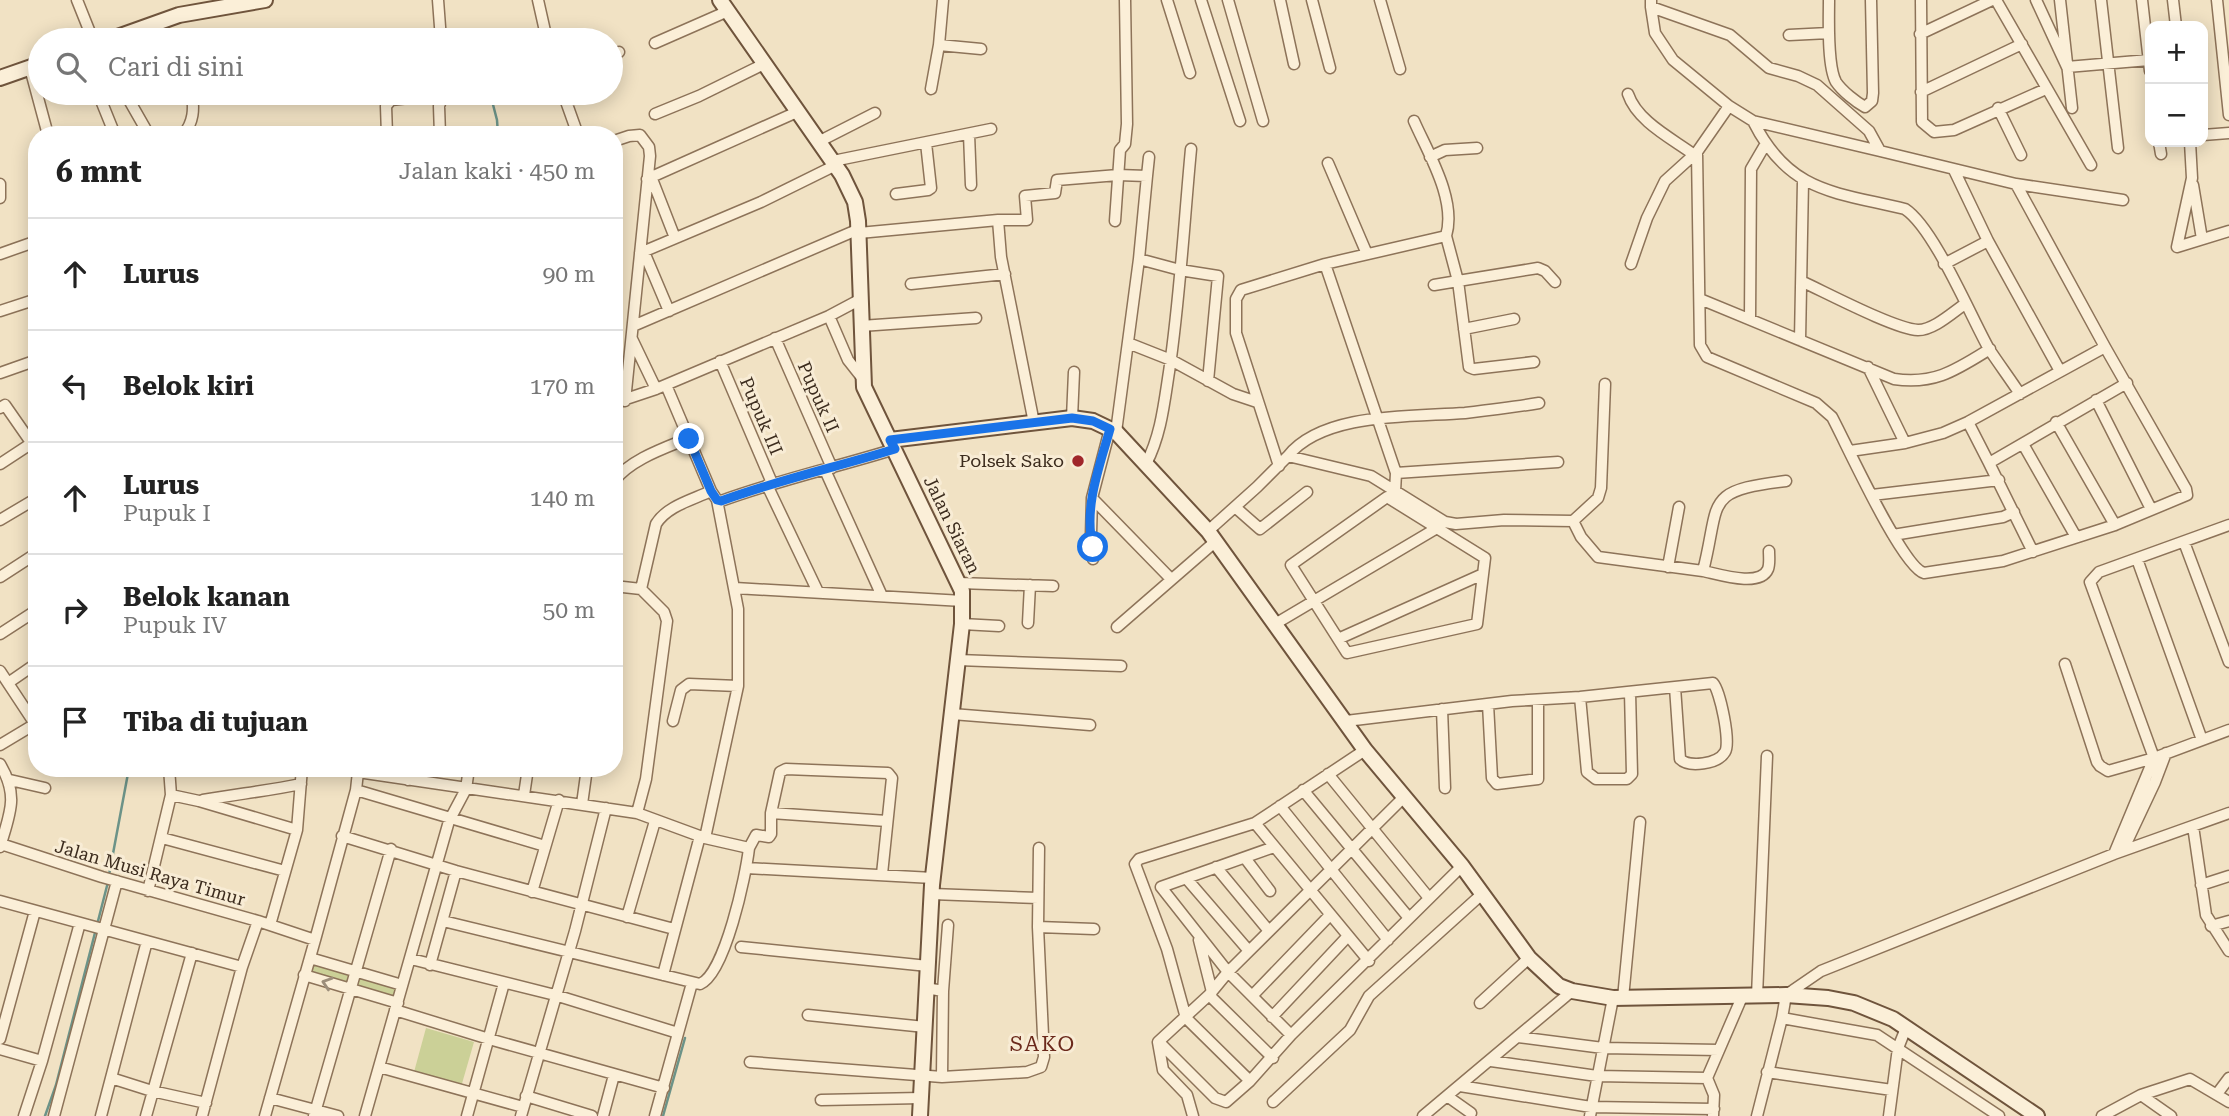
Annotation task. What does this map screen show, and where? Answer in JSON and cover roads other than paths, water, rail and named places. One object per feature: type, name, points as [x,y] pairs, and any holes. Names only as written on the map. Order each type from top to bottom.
[{"type":"street","points":[[77,0],[88,28]]},
{"type":"street","points":[[438,0],[440,28]]},
{"type":"street","points":[[537,0],[544,28]]},
{"type":"street","points":[[931,89],[943,0]]},
{"type":"street","points":[[1115,221],[1120,150],[1125,144],[1127,124],[1125,0]]},
{"type":"street","points":[[1167,0],[1190,73]]},
{"type":"street","points":[[1201,0],[1240,121]]},
{"type":"street","points":[[1228,0],[1263,121]]},
{"type":"street","points":[[1280,0],[1294,64]]},
{"type":"street","points":[[1312,0],[1330,68]]},
{"type":"street","points":[[1380,0],[1400,69]]},
{"type":"street","points":[[1829,0],[1829,33],[1835,80],[1866,107],[1872,101],[1873,93],[1871,0]]},
{"type":"street","points":[[1921,0],[1922,122],[1934,132],[1954,130],[1998,108],[2046,89]]},
{"type":"street","points":[[1920,34],[1994,0],[2091,165]]},
{"type":"street","points":[[2036,0],[2067,68]]},
{"type":"street","points":[[2060,0],[2072,108]]},
{"type":"street","points":[[2101,0],[2118,148]]},
{"type":"street","points":[[2142,0],[2145,26]]},
{"type":"street","points":[[2173,0],[2175,21]]},
{"type":"street","points":[[2217,0],[2229,115]]},
{"type":"street","points":[[143,28],[179,15],[258,1]]},
{"type":"street","points":[[1880,151],[1869,131],[1816,85],[1798,76],[1769,68],[1730,35],[1651,3],[1655,33],[1673,60],[1729,106],[1753,121],[2016,184],[2123,200]]},
{"type":"street","points":[[655,43],[724,6]]},
{"type":"street","name":"Jalan Siaran","points":[[724,6],[835,163],[855,201],[859,231],[863,379],[869,400],[959,583],[963,601],[933,878],[920,1116]]},
{"type":"street","points":[[2221,42],[2229,27]]},
{"type":"street","points":[[1789,35],[1829,33]]},
{"type":"street","points":[[1921,92],[2022,44]]},
{"type":"street","points":[[939,45],[981,50]]},
{"type":"street","points":[[2067,68],[2145,60]]},
{"type":"street","points":[[655,114],[764,64]]},
{"type":"street","points":[[0,78],[28,68]]},
{"type":"street","points":[[1628,94],[1631,105],[1639,114],[1695,153]]},
{"type":"street","points":[[42,105],[46,126]]},
{"type":"street","points":[[103,105],[112,126]]},
{"type":"street","points":[[131,105],[144,126]]},
{"type":"street","points":[[189,126],[193,117],[192,105]]},
{"type":"street","points":[[387,105],[387,126]]},
{"type":"street","points":[[439,105],[440,126]]},
{"type":"street","points":[[568,105],[575,126]]},
{"type":"street","points":[[1630,264],[1647,218],[1665,181],[1695,153],[1729,106]]},
{"type":"street","points":[[1998,108],[2021,155]]},
{"type":"street","points":[[650,179],[797,112]]},
{"type":"street","points":[[818,142],[875,113]]},
{"type":"street","points":[[1414,121],[1436,169],[1449,217],[1446,236],[1458,281],[1468,364],[1471,369],[1534,362]]},
{"type":"street","points":[[1753,121],[1765,145],[1803,181],[1835,193],[1905,209],[1920,223],[1990,349],[2020,394]]},
{"type":"street","points":[[642,252],[761,202],[835,163],[991,129]]},
{"type":"street","points":[[2208,135],[2229,133]]},
{"type":"street","points":[[969,134],[971,185]]},
{"type":"street","points":[[623,138],[640,135],[647,142],[650,156],[642,252],[623,385]]},
{"type":"street","points":[[896,194],[931,188],[926,143]]},
{"type":"street","points":[[1749,318],[1751,169],[1765,145]]},
{"type":"street","points":[[2160,147],[2161,155]]},
{"type":"street","points":[[2190,147],[2192,178],[2202,239]]},
{"type":"street","points":[[1430,157],[1445,150],[1477,148]]},
{"type":"street","points":[[1146,464],[1159,433],[1171,359],[1191,149]]},
{"type":"street","points":[[1695,153],[1700,345],[1703,353],[1816,403],[1832,417],[1893,536],[1915,570],[1923,573],[1994,563],[2034,552],[2115,526],[2151,509],[2184,498],[2188,492],[2016,184]]},
{"type":"street","points":[[1093,559],[1092,498],[1113,430],[1128,343],[1149,157]]},
{"type":"street","points":[[1328,163],[1367,254]]},
{"type":"street","points":[[1954,170],[1987,241],[2060,371]]},
{"type":"street","points":[[633,326],[859,231],[998,220],[1026,221],[1025,196],[1055,193],[1056,180],[1118,175],[1147,176]]},
{"type":"street","points":[[2192,178],[2177,247],[2229,231]]},
{"type":"street","points":[[650,179],[675,238]]},
{"type":"street","points":[[1800,340],[1803,181]]},
{"type":"street","points":[[0,184],[0,198]]},
{"type":"street","points":[[998,220],[1005,274],[1034,423]]},
{"type":"street","points":[[1279,466],[1236,333],[1238,294],[1245,287],[1325,264],[1446,236]]},
{"type":"street","points":[[1944,264],[1987,241]]},
{"type":"street","points":[[0,254],[28,244]]},
{"type":"street","points":[[642,252],[669,311]]},
{"type":"street","points":[[1139,259],[1180,270],[1218,276],[1208,382]]},
{"type":"street","points":[[1325,264],[1396,472],[1395,492]]},
{"type":"street","points":[[1434,285],[1538,268],[1545,271],[1555,282]]},
{"type":"street","points":[[911,284],[1005,274]]},
{"type":"street","points":[[1802,282],[1895,323],[1918,330],[1929,327],[1965,304]]},
{"type":"street","points":[[623,401],[656,390],[829,316],[861,299]]},
{"type":"street","points":[[1700,299],[1894,379],[1931,379],[1951,373],[1990,349]]},
{"type":"street","points":[[0,312],[28,302]]},
{"type":"street","points":[[829,316],[848,360],[863,379]]},
{"type":"street","points":[[861,326],[976,318]]},
{"type":"street","points":[[1464,329],[1514,319]]},
{"type":"street","name":"Pupuk II","points":[[775,338],[882,596]]},
{"type":"street","points":[[631,339],[656,390]]},
{"type":"street","points":[[1128,343],[1171,359],[1208,382],[1257,402]]},
{"type":"street","points":[[1850,451],[1905,443],[1943,433],[2105,347]]},
{"type":"street","name":"Pupuk III","points":[[720,361],[769,484],[818,592]]},
{"type":"street","points":[[0,373],[28,363]]},
{"type":"street","points":[[1868,367],[1905,443]]},
{"type":"street","points":[[1072,418],[1074,372]]},
{"type":"street","points":[[1989,463],[2127,383]]},
{"type":"street","points":[[1288,456],[1371,476],[1438,519],[1456,524],[1504,520],[1573,521],[1598,498],[1601,488],[1605,384]]},
{"type":"street","points":[[663,975],[674,929],[703,837],[738,686],[738,609],[714,496],[666,385]]},
{"type":"street","points":[[2096,400],[2151,509]]},
{"type":"street","points":[[1117,627],[1171,579],[1235,507],[1306,439],[1364,419],[1467,413],[1539,403]]},
{"type":"street","points":[[0,408],[5,405],[28,438]]},
{"type":"street","points":[[714,496],[721,501],[769,484],[828,469],[892,445],[1072,418],[1093,421],[1113,430],[1212,536],[1366,750],[1462,866],[1529,958],[1559,986],[1573,991],[1618,998],[1786,995],[1854,1003],[1879,1012],[1906,1028],[2037,1116]]},
{"type":"street","points":[[1968,422],[2034,552]]},
{"type":"street","points":[[2056,422],[2115,526]]},
{"type":"street","points":[[623,474],[659,451],[689,439]]},
{"type":"street","points":[[2023,444],[2076,537]]},
{"type":"street","points":[[0,464],[28,450]]},
{"type":"street","points":[[1396,472],[1558,462]]},
{"type":"street","points":[[1872,495],[1998,480]]},
{"type":"street","points":[[1703,571],[1715,510],[1726,495],[1761,484],[1786,481]]},
{"type":"street","points":[[1235,507],[1259,530],[1307,492]]},
{"type":"street","points":[[641,589],[656,524],[661,517],[669,511],[714,496]]},
{"type":"street","points":[[1387,497],[1485,558],[1483,574],[1477,624],[1347,653],[1291,565],[1387,497]]},
{"type":"street","points":[[1092,498],[1171,579]]},
{"type":"street","points":[[0,520],[28,503]]},
{"type":"street","points":[[1668,566],[1679,507]]},
{"type":"street","points":[[1893,536],[2003,517],[2014,512]]},
{"type":"street","points":[[1573,521],[1581,537],[1598,557],[1744,579],[1762,576],[1768,567],[1769,551]]},
{"type":"street","points":[[2118,852],[2154,758],[2090,582],[2099,572],[2229,525]]},
{"type":"street","points":[[1275,624],[1437,528]]},
{"type":"street","points":[[2184,542],[2229,662]]},
{"type":"street","points":[[0,577],[28,559]]},
{"type":"street","points":[[2137,559],[2202,740]]},
{"type":"street","points":[[1338,639],[1483,574]]},
{"type":"street","points":[[959,583],[1053,586]]},
{"type":"street","points":[[1028,623],[1030,585]]},
{"type":"street","points":[[623,587],[641,589],[664,612],[667,621],[646,779],[637,813]]},
{"type":"street","points":[[735,588],[963,601]]},
{"type":"street","points":[[0,634],[28,616]]},
{"type":"street","points":[[961,624],[999,626]]},
{"type":"street","points":[[958,660],[1121,666]]},
{"type":"street","points":[[2065,663],[2100,766],[2114,771],[2229,730]]},
{"type":"street","points":[[8,683],[28,669]]},
{"type":"street","points":[[0,671],[28,712]]},
{"type":"street","points":[[673,721],[681,690],[689,684],[738,686]]},
{"type":"street","points":[[1346,721],[1488,704],[1580,697],[1675,687],[1714,684],[1720,695],[1727,744],[1725,752],[1705,763],[1690,764],[1681,758],[1675,687]]},
{"type":"street","points":[[1580,697],[1587,772],[1596,779],[1627,779],[1632,774],[1630,692]]},
{"type":"street","points":[[1488,704],[1494,782],[1497,784],[1538,779],[1538,700]]},
{"type":"street","points":[[1442,709],[1444,788]]},
{"type":"street","points":[[952,714],[1090,725]]},
{"type":"street","points":[[0,745],[28,728]]},
{"type":"street","points":[[1250,1081],[1186,1018],[1167,949],[1135,864],[1139,859],[1255,823],[1366,750]]},
{"type":"street","points":[[2118,852],[2155,782],[2166,753]]},
{"type":"street","points":[[1460,1086],[1590,1112],[1713,1112],[1714,1095],[1707,1078],[1749,996],[1767,756]]},
{"type":"street","points":[[0,764],[10,780],[12,799],[0,846]]},
{"type":"street","points":[[443,921],[692,983],[706,982],[726,944],[747,867],[749,848],[756,835],[770,836],[777,776],[786,769],[888,773],[892,778],[882,874]]},
{"type":"street","points":[[1328,774],[1429,898]]},
{"type":"street","points":[[148,891],[162,838],[170,795],[169,777]]},
{"type":"street","points":[[270,925],[297,830],[301,777]]},
{"type":"street","points":[[265,1116],[356,790],[355,777]]},
{"type":"street","points":[[392,777],[637,813],[703,837],[749,848]]},
{"type":"street","points":[[365,1116],[436,865],[451,817],[466,789],[468,777]]},
{"type":"street","points":[[524,795],[527,777]]},
{"type":"street","points":[[582,804],[586,777]]},
{"type":"street","points":[[10,780],[45,788]]},
{"type":"street","points":[[199,801],[273,791],[301,784]]},
{"type":"street","points":[[356,790],[545,846]]},
{"type":"street","points":[[1303,790],[1409,918]]},
{"type":"street","points":[[170,795],[297,830]]},
{"type":"street","points":[[1159,1042],[1210,994],[1228,972],[1404,797]]},
{"type":"street","points":[[532,892],[559,800]]},
{"type":"street","points":[[1280,806],[1388,940]]},
{"type":"street","points":[[524,1106],[569,952],[606,808]]},
{"type":"street","points":[[771,813],[887,821]]},
{"type":"street","points":[[1757,1116],[1786,995],[1821,971],[2118,852],[2229,813]]},
{"type":"street","points":[[627,917],[655,821]]},
{"type":"street","points":[[1590,1112],[1603,1048],[1618,998],[1640,822]]},
{"type":"street","points":[[1255,823],[1369,961]]},
{"type":"street","points":[[2193,826],[2206,915],[2229,951]]},
{"type":"street","points":[[342,836],[456,871],[674,929]]},
{"type":"street","points":[[162,838],[285,871]]},
{"type":"street","name":"Jalan Musi Raya Timur","points":[[0,846],[258,921],[242,967],[202,1116]]},
{"type":"street","points":[[1144,892],[1274,847]]},
{"type":"street","points":[[750,1062],[942,1076],[1027,1072],[1041,1067],[1044,1057],[1038,927],[1038,848]]},
{"type":"street","points":[[315,1113],[391,849]]},
{"type":"street","points":[[1245,858],[1270,891]]},
{"type":"street","points":[[1159,1042],[1219,1100],[1226,1102],[1273,1058],[1291,1035],[1369,961],[1462,866]]},
{"type":"street","points":[[747,867],[933,878]]},
{"type":"street","points":[[1216,867],[1269,931]]},
{"type":"street","points":[[430,965],[456,871]]},
{"type":"street","points":[[2201,885],[2229,876]]},
{"type":"street","points":[[1186,878],[1249,951]]},
{"type":"street","points":[[54,1116],[99,929],[116,881]]},
{"type":"street","points":[[1161,887],[1228,972],[1291,1035]]},
{"type":"street","points":[[932,894],[1038,898]]},
{"type":"street","points":[[1273,1102],[1350,1030],[1369,996],[1482,894]]},
{"type":"street","points":[[0,901],[242,967]]},
{"type":"street","points":[[0,1039],[34,911]]},
{"type":"street","points":[[1252,996],[1330,915]]},
{"type":"street","points":[[258,921],[315,940]]},
{"type":"street","points":[[2211,926],[2229,921]]},
{"type":"street","points":[[24,1116],[80,923]]},
{"type":"street","points":[[942,1076],[943,991],[948,925]]},
{"type":"street","points":[[1038,927],[1094,929]]},
{"type":"street","points":[[1198,936],[1210,994],[1273,1058]]},
{"type":"street","points":[[1272,1017],[1348,936]]},
{"type":"street","points":[[929,937],[947,938]]},
{"type":"street","points":[[101,1116],[147,941]]},
{"type":"street","points":[[741,947],[928,966]]},
{"type":"street","points":[[146,1116],[192,953]]},
{"type":"street","points":[[310,957],[402,985]]},
{"type":"street","points":[[1480,1003],[1529,958]]},
{"type":"street","points":[[411,959],[555,995],[678,1032]]},
{"type":"street","points":[[304,975],[489,1039],[664,1088]]},
{"type":"street","points":[[467,1116],[504,983]]},
{"type":"street","points":[[655,1116],[692,983]]},
{"type":"street","points":[[926,988],[943,991]]},
{"type":"street","points":[[1423,1116],[1573,991]]},
{"type":"street","points":[[808,1014],[925,1027]]},
{"type":"street","points":[[1782,1018],[1877,1035],[1999,1116]]},
{"type":"street","points":[[1900,1116],[1889,1112],[1898,1048],[1906,1028]]},
{"type":"street","points":[[1518,1037],[1603,1048],[1719,1050]]},
{"type":"street","points":[[1159,1042],[1163,1070],[1187,1096],[1193,1116]]},
{"type":"street","points":[[0,1049],[42,1061]]},
{"type":"street","points":[[1490,1061],[1597,1076],[1707,1078]]},
{"type":"street","points":[[379,1067],[524,1106],[592,1116]]},
{"type":"street","points":[[1767,1072],[1892,1090]]},
{"type":"street","points":[[603,1116],[614,1075]]},
{"type":"street","points":[[111,1078],[152,1091],[206,1103]]},
{"type":"street","points":[[2217,1094],[2229,1078]]},
{"type":"street","points":[[2102,1116],[2141,1095],[2190,1079],[2229,1102]]},
{"type":"street","points":[[1447,1096],[1471,1114],[1476,1089]]},
{"type":"street","points":[[2141,1095],[2171,1116]]},
{"type":"street","points":[[270,1098],[315,1113],[338,1116]]},
{"type":"street","points":[[821,1100],[921,1098]]},
{"type":"waterway","points":[[493,105],[497,126]]},
{"type":"waterway","points":[[109,875],[127,777]]},
{"type":"waterway","points":[[45,1116],[56,1085],[108,882]]},
{"type":"waterway","points":[[663,1116],[685,1038]]},
{"type":"place","name":"Polsek Sako","points":[[1078,461]]},
{"type":"district","name":"SAKO","points":[[1043,1044]]}]
